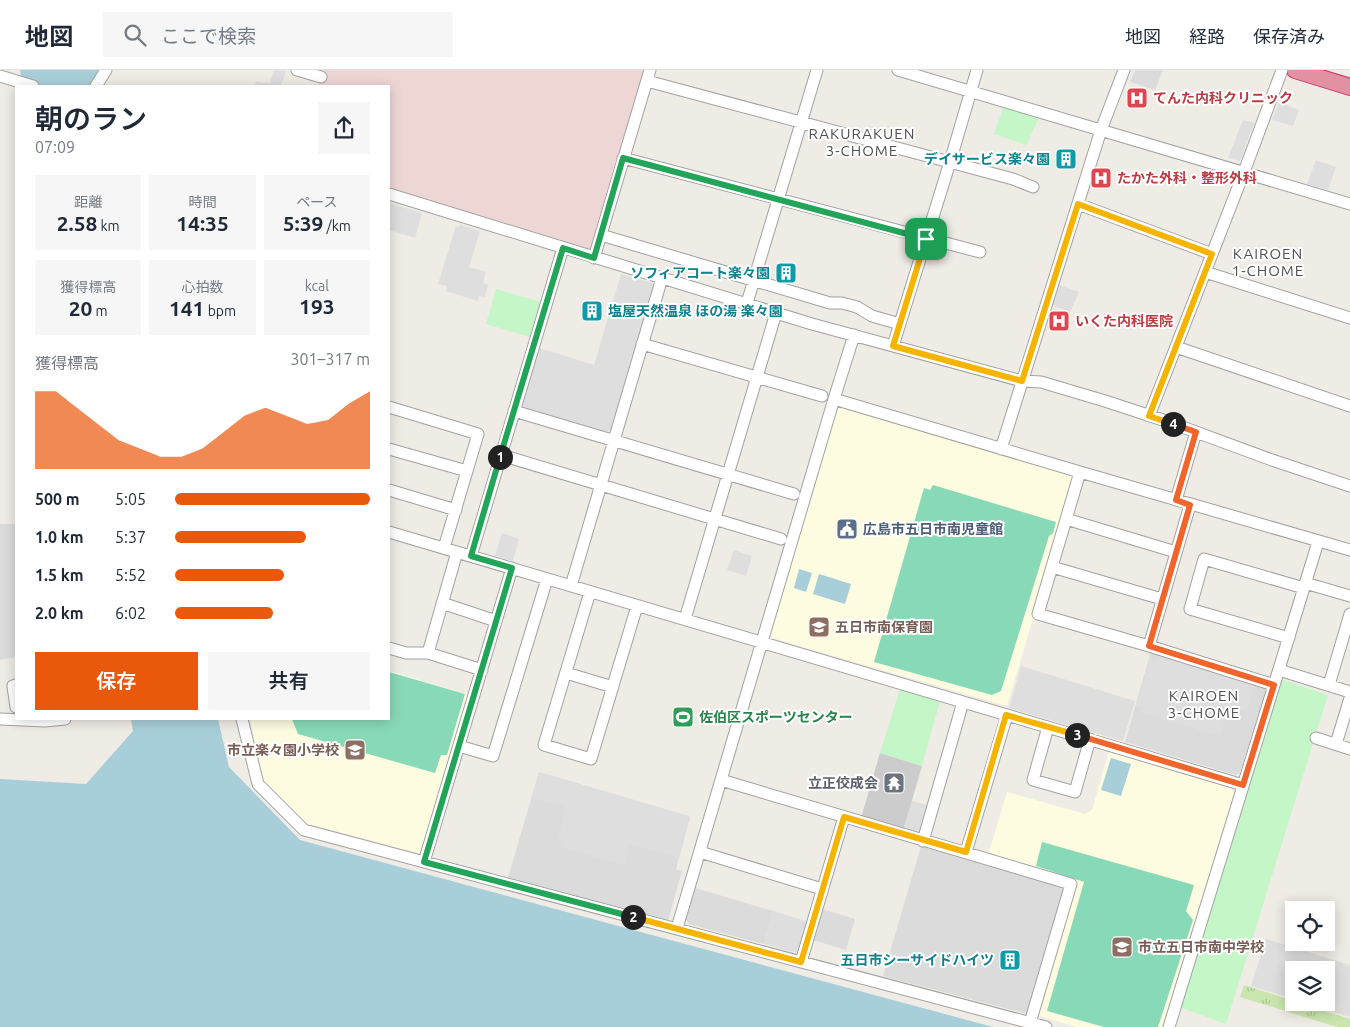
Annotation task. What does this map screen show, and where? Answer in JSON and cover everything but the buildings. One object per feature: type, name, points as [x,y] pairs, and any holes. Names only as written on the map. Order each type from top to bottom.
[{"type":"highway","points":[[1295,70],[1350,87]]},
{"type":"street","points":[[97,85],[106,70]]},
{"type":"street","points":[[297,70],[321,78]]},
{"type":"street","points":[[746,303],[817,70]]},
{"type":"street","points":[[898,70],[1350,204]]},
{"type":"street","points":[[893,346],[977,70]]},
{"type":"street","points":[[1000,449],[1102,130],[1124,70]]},
{"type":"street","points":[[1149,416],[1282,70]]},
{"type":"street","points":[[0,76],[17,78],[31,85]]},
{"type":"street","points":[[594,258],[649,76],[802,123],[1013,179],[1033,187]]},
{"type":"street","points":[[623,158],[980,252]]},
{"type":"street","points":[[390,194],[854,336],[1022,381],[1041,382],[1149,416],[1350,486]]},
{"type":"street","points":[[1078,204],[1212,254]]},
{"type":"street","points":[[601,236],[830,303],[842,303],[857,307],[872,316],[900,324]]},
{"type":"street","points":[[471,556],[563,248]]},
{"type":"street","points":[[1205,272],[1350,318]]},
{"type":"street","points":[[571,586],[662,278]]},
{"type":"street","points":[[685,619],[776,313]]},
{"type":"street","points":[[677,928],[854,336]]},
{"type":"street","points":[[642,344],[822,396]]},
{"type":"street","points":[[1176,347],[1350,406]]},
{"type":"street","points":[[834,399],[1190,505],[1350,550]]},
{"type":"street","points":[[390,407],[478,434],[444,548]]},
{"type":"street","points":[[514,411],[794,494]]},
{"type":"street","points":[[1176,500],[1196,432]]},
{"type":"street","points":[[390,449],[467,471]]},
{"type":"street","points":[[501,455],[781,539]]},
{"type":"street","points":[[1080,472],[1038,614],[1274,685]]},
{"type":"street","points":[[390,490],[456,510]]},
{"type":"street","points":[[1149,646],[1190,505]]},
{"type":"street","points":[[1066,519],[1176,552]]},
{"type":"street","points":[[390,532],[1243,785]]},
{"type":"street","points":[[1169,1027],[1318,542]]},
{"type":"street","points":[[428,652],[457,552]]},
{"type":"street","points":[[1289,638],[1190,609],[1204,559],[1350,596]]},
{"type":"street","points":[[1052,567],[1162,599]]},
{"type":"street","points":[[424,862],[512,568]]},
{"type":"street","points":[[459,746],[493,756],[547,579]]},
{"type":"street","points":[[590,592],[544,745],[591,759],[637,606]]},
{"type":"street","points":[[442,603],[496,621]]},
{"type":"street","points":[[1329,685],[1347,638],[1350,614]]},
{"type":"street","points":[[390,648],[406,653],[428,652],[482,670]]},
{"type":"street","points":[[1279,670],[1350,692]]},
{"type":"street","points":[[566,673],[613,687]]},
{"type":"street","points":[[15,685],[12,686],[15,702]]},
{"type":"street","points":[[1336,744],[1350,698]]},
{"type":"street","points":[[923,840],[963,702]]},
{"type":"street","points":[[966,852],[1006,715]]},
{"type":"street","points":[[0,719],[15,719]]},
{"type":"street","points":[[242,720],[258,784],[304,830],[1046,1027]]},
{"type":"street","points":[[1048,727],[1034,780],[1075,792],[1090,739]]},
{"type":"street","points":[[1316,738],[1350,749]]},
{"type":"street","points":[[721,780],[1071,884],[1030,1023]]},
{"type":"street","points":[[801,962],[844,817]]},
{"type":"street","points":[[700,852],[822,889]]},
{"type":"shaded area","points":[[274,70],[286,71],[281,85],[254,85],[256,81],[270,83]]},
{"type":"shaded area","points":[[324,70],[648,70],[595,257],[390,194],[390,85],[318,85]]},
{"type":"shaded area","points":[[1135,70],[1163,70],[1155,90],[1130,82]]},
{"type":"shaded area","points":[[1279,102],[1299,110],[1293,126],[1272,120]]},
{"type":"shaded area","points":[[1243,120],[1254,123],[1240,161],[1228,158]]},
{"type":"shaded area","points":[[1316,160],[1336,167],[1328,190],[1307,184]]},
{"type":"shaded area","points":[[390,203],[422,213],[415,238],[390,230]]},
{"type":"shaded area","points":[[460,225],[480,231],[469,267],[486,272],[483,283],[488,285],[485,297],[479,296],[478,301],[446,291],[447,286],[438,284],[456,226],[459,227]]},
{"type":"shaded area","points":[[621,274],[652,283],[654,287],[612,429],[604,434],[521,410],[519,405],[536,347],[594,365]]},
{"type":"shaded area","points":[[1059,285],[1079,292],[1070,312],[1052,305]]},
{"type":"shaded area","points":[[842,407],[1073,473],[1075,478],[1007,706],[772,638],[769,632],[836,410]]},
{"type":"shaded area","points":[[0,524],[15,524],[15,657],[0,660]]},
{"type":"shaded area","points":[[502,533],[519,539],[513,561],[495,556]]},
{"type":"shaded area","points":[[734,550],[752,556],[746,576],[727,570]]},
{"type":"shaded area","points":[[1151,651],[1262,684],[1266,690],[1240,773],[1236,775],[1125,742]]},
{"type":"shaded area","points":[[1158,653],[1255,682],[1247,711],[1229,705],[1220,736],[1140,712],[1141,707],[1136,705],[1150,658],[1156,660]]},
{"type":"shaded area","points":[[1021,666],[1135,701],[1123,741],[1009,708]]},
{"type":"shaded area","name":"市立楽々園小学校","points":[[390,671],[470,695],[424,855],[305,823],[263,782],[250,720],[390,720]]},
{"type":"shaded area","name":"市立五日市南中学校","points":[[1109,751],[1231,787],[1234,793],[1162,1027],[1077,1027],[1039,1016],[1037,1013],[1076,880],[988,855],[1007,792],[1085,814],[1092,810]]},
{"type":"shaded area","name":"立正佼成会","points":[[880,753],[922,766],[903,831],[861,818]]},
{"type":"shaded area","points":[[539,772],[690,817],[676,869],[682,871],[668,921],[508,878]]},
{"type":"shaded area","points":[[539,772],[689,816],[678,857],[630,845],[624,865],[561,847],[562,842],[558,840],[565,806],[532,798]]},
{"type":"shaded area","points":[[912,801],[930,806],[923,832],[918,835],[903,831]]},
{"type":"shaded area","points":[[922,843],[1066,886],[1028,1014],[883,976]]},
{"type":"shaded area","points":[[695,888],[773,911],[764,944],[689,924],[686,919]]},
{"type":"shaded area","points":[[819,908],[855,919],[846,950],[810,939]]},
{"type":"shaded area","points":[[773,911],[809,922],[798,953],[764,944]]},
{"type":"shaded area","points":[[1266,939],[1285,945],[1285,951],[1305,951],[1350,965],[1350,1017],[1330,1011],[1335,1011],[1335,961],[1285,961],[1285,996],[1251,986]]},
{"type":"green space","points":[[1004,105],[1040,116],[1026,145],[994,134]]},
{"type":"green space","points":[[496,289],[541,302],[530,337],[486,324]]},
{"type":"green space","points":[[933,485],[1056,522],[1053,533],[1049,536],[1001,691],[992,695],[874,662],[924,488],[930,490]]},
{"type":"green space","points":[[390,672],[465,694],[447,755],[441,755],[435,773],[298,734],[292,720],[390,720]]},
{"type":"green space","points":[[1280,679],[1328,695],[1226,1024],[1179,1007]]},
{"type":"green space","points":[[900,689],[940,701],[922,766],[880,753]]},
{"type":"green space","points":[[1042,842],[1194,885],[1186,911],[1193,920],[1158,1027],[1104,1027],[1047,1011],[1084,882],[1036,866]]},
{"type":"green space","points":[[1244,985],[1285,998],[1285,1011],[1240,997]]},
{"type":"green space","points":[[1285,1011],[1324,1011],[1350,1019],[1350,1027],[1337,1027]]},
{"type":"water","points":[[20,70],[102,70],[91,85],[23,85]]},
{"type":"water","points":[[799,569],[812,573],[806,592],[794,588]]},
{"type":"water","points":[[819,574],[851,584],[845,604],[813,594]]},
{"type":"water","points":[[131,720],[218,720],[229,767],[300,840],[993,1027],[0,1027],[0,779],[86,784],[133,731]]},
{"type":"water","points":[[1111,758],[1131,764],[1121,796],[1101,790]]},
{"type":"place","name":"てんた内科クリニック","points":[[1137,98]]},
{"type":"place","name":"デイサービス楽々園","points":[[1066,159]]},
{"type":"place","name":"たかた外科・整形外科","points":[[1101,178]]},
{"type":"place","name":"ソフィアコート楽々園","points":[[786,273]]},
{"type":"place","name":"塩屋天然温泉 ほの湯 楽々園","points":[[592,311]]},
{"type":"place","name":"いくた内科医院","points":[[1059,321]]},
{"type":"place","name":"広島市五日市南児童館","points":[[847,529]]},
{"type":"place","name":"五日市南保育園","points":[[819,627]]},
{"type":"place","name":"佐伯区スポーツセンター","points":[[683,717]]},
{"type":"place","name":"市立楽々園小学校","points":[[355,750]]},
{"type":"place","name":"立正佼成会","points":[[894,783]]},
{"type":"place","name":"市立五日市南中学校","points":[[1122,947]]},
{"type":"place","name":"五日市シーサイドハイツ","points":[[1010,960]]},
{"type":"district","name":"RAKURAKUEN 3-CHOME","points":[[862,142]]},
{"type":"district","name":"KAIROEN 1-CHOME","points":[[1268,262]]},
{"type":"district","name":"KAIROEN 3-CHOME","points":[[1204,704]]},
{"type":"route","points":[[623,158],[926,239],[893,346],[1022,381],[1078,204],[1212,254],[1149,416],[1196,432],[1176,500],[1190,505],[1149,646],[1274,685],[1243,785],[1006,715],[966,852],[844,817],[801,962],[424,862],[512,568],[471,556],[563,248],[594,258],[623,158]]}]
